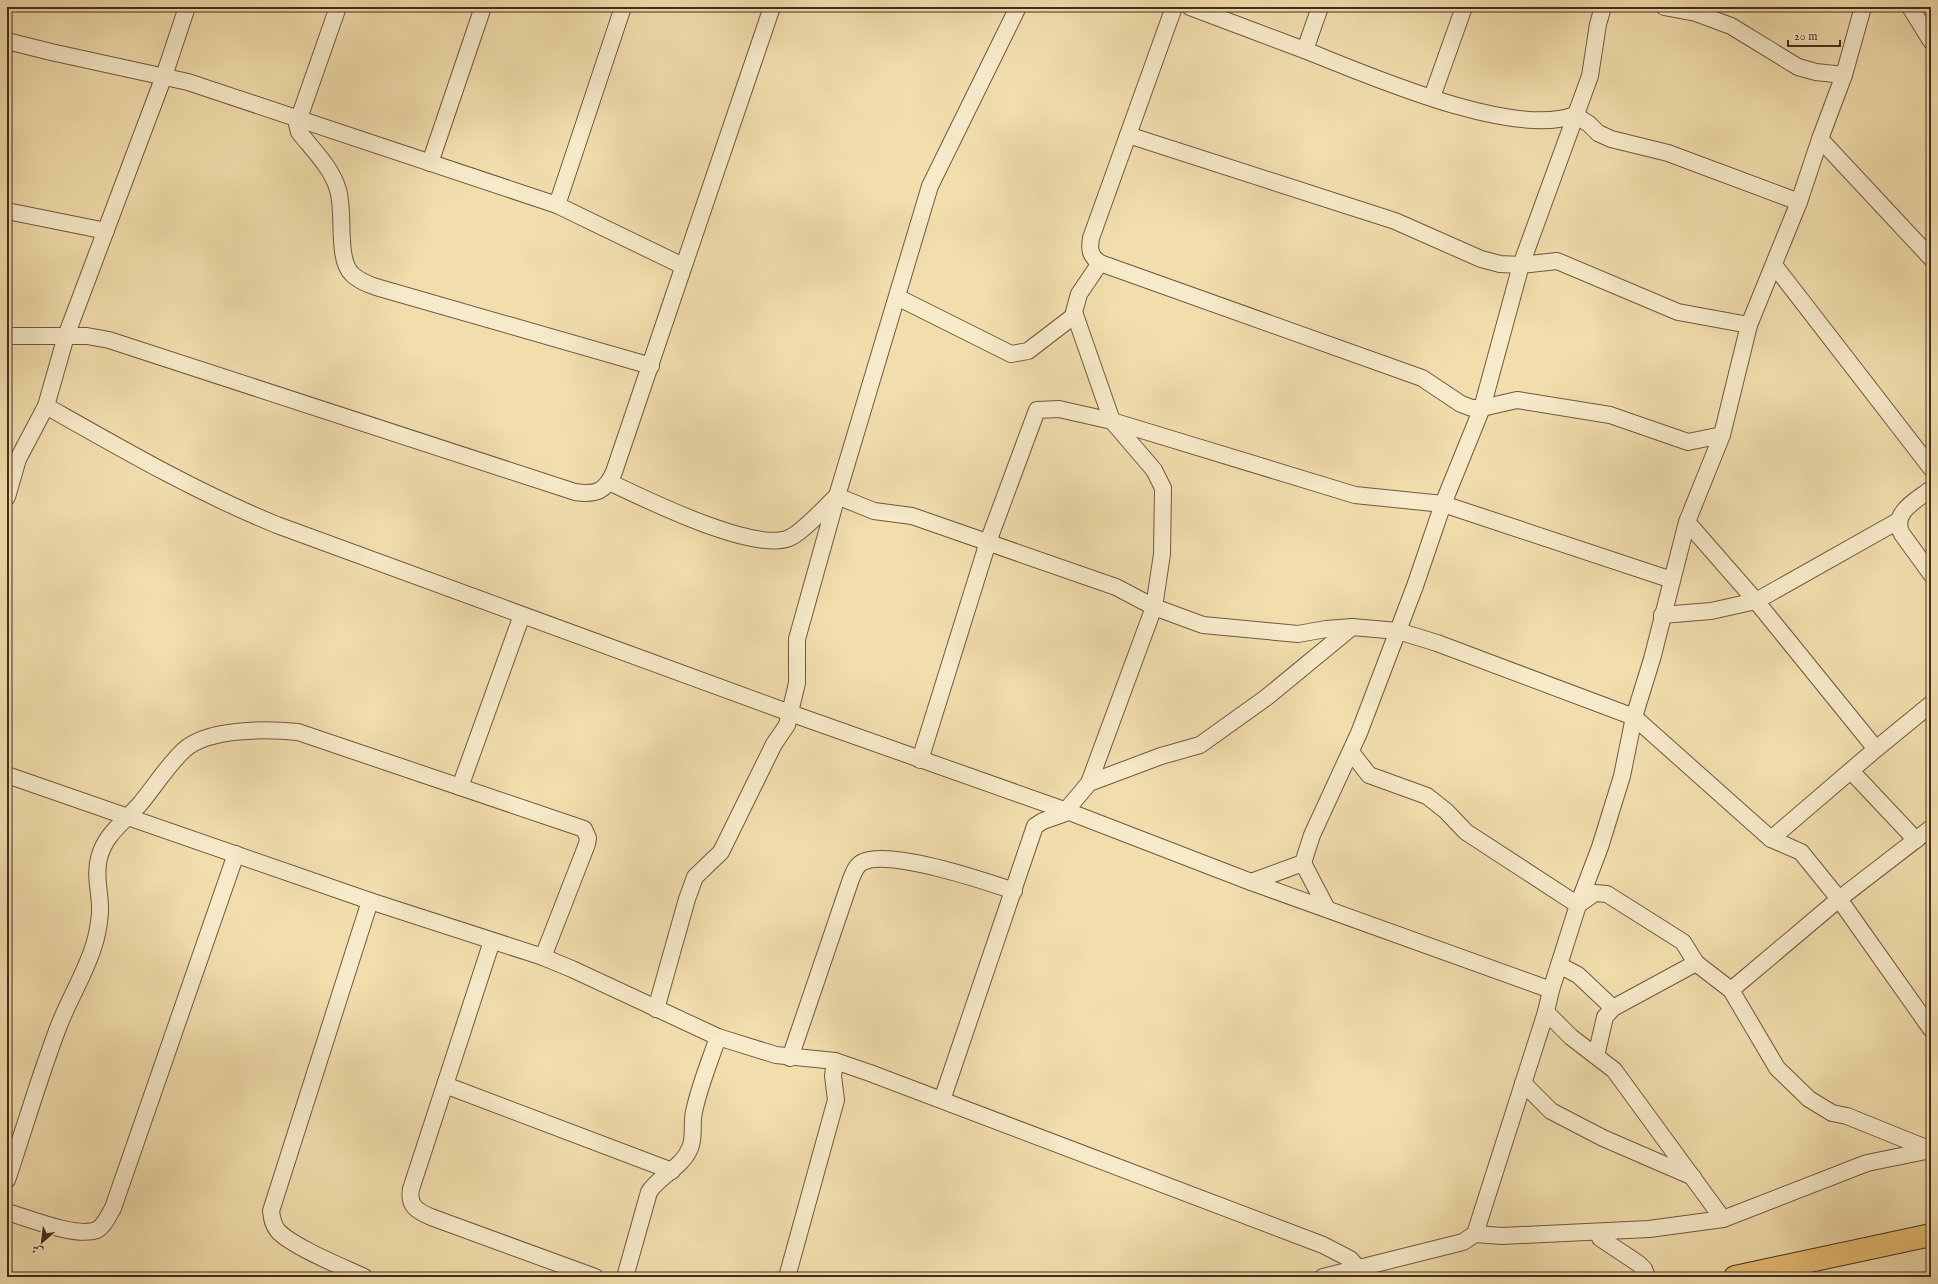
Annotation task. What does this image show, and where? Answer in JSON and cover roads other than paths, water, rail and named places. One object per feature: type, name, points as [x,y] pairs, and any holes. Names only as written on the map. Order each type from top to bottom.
[{"type":"highway","points":[[1735,1277],[1931,1234]]},
{"type":"street","points":[[7,497],[13,462],[46,406],[66,336],[164,76],[187,7]]},
{"type":"street","points":[[338,7],[298,118],[299,132],[331,174],[338,189],[341,203],[344,262],[351,273],[362,282],[650,366]]},
{"type":"street","points":[[430,163],[483,7]]},
{"type":"street","points":[[557,205],[623,7]]},
{"type":"street","points":[[7,336],[86,336],[109,340],[575,492],[589,494],[602,490],[609,482],[650,366],[772,7]]},
{"type":"street","points":[[656,1009],[690,888],[696,877],[721,852],[774,744],[787,725],[797,683],[797,639],[837,496],[930,186],[1018,7]]},
{"type":"street","points":[[1174,7],[1091,238],[1089,249],[1092,258],[1100,264],[1422,378],[1461,404],[1482,408],[1517,400],[1610,415],[1688,442],[1722,435]]},
{"type":"street","points":[[1190,7],[1400,87],[1487,114],[1509,118],[1548,121],[1563,120],[1575,115]]},
{"type":"street","points":[[1305,50],[1320,7]]},
{"type":"street","points":[[1432,97],[1464,7]]},
{"type":"street","points":[[1327,909],[1303,863],[1312,835],[1351,752],[1398,631],[1443,504],[1482,408],[1521,265],[1590,76],[1598,24],[1603,7]]},
{"type":"street","points":[[1664,7],[1718,13],[1749,36],[1798,67],[1816,72],[1844,75]]},
{"type":"street","points":[[1475,1234],[1546,1012],[1551,990],[1578,905],[1600,847],[1622,776],[1634,717],[1652,659],[1662,615],[1687,522],[1722,435],[1749,325],[1799,202],[1820,139],[1844,75],[1863,7]]},
{"type":"street","points":[[1910,7],[1931,41]]},
{"type":"street","points":[[7,41],[188,82],[298,118],[557,205],[683,266]]},
{"type":"street","points":[[1575,115],[1589,124],[1598,133],[1611,139],[1668,153],[1799,202]]},
{"type":"street","points":[[1128,135],[1395,221],[1481,259],[1500,264],[1521,265],[1557,261],[1678,312],[1749,325]]},
{"type":"street","points":[[1820,139],[1931,258]]},
{"type":"street","points":[[7,211],[106,231]]},
{"type":"street","points":[[942,1100],[1035,826],[1038,823],[1059,816],[1067,811],[1090,783],[1154,607],[1162,554],[1163,488],[1154,470],[1112,421],[1074,312],[1079,294],[1100,264]]},
{"type":"street","points":[[1774,265],[1931,468]]},
{"type":"street","points":[[897,297],[1011,354],[1028,350],[1075,315]]},
{"type":"street","points":[[46,406],[172,477],[229,505],[338,548],[920,760],[1067,811],[1251,882],[1551,990]]},
{"type":"street","points":[[920,760],[988,542],[1037,410],[1059,409],[1112,421],[1355,495],[1443,504],[1672,580]]},
{"type":"street","points":[[609,482],[727,533],[774,541],[790,538],[837,496]]},
{"type":"street","points":[[1931,489],[1904,510],[1898,521],[1898,528],[1931,574]]},
{"type":"street","points":[[837,496],[874,511],[912,516],[1116,586],[1154,607],[1203,625],[1298,634],[1326,628],[1352,627],[1398,631],[1437,643],[1634,717],[1771,839],[1801,852],[1839,899],[1931,1029]]},
{"type":"street","points":[[1662,615],[1711,611],[1756,601],[1898,521]]},
{"type":"street","points":[[1687,522],[1756,601],[1876,749]]},
{"type":"street","points":[[460,787],[522,615]]},
{"type":"street","points":[[1090,783],[1161,756],[1200,745],[1267,697],[1352,627]]},
{"type":"street","points":[[1771,839],[1931,704]]},
{"type":"street","points":[[7,1180],[58,1029],[93,950],[97,936],[100,911],[97,877],[99,858],[109,835],[139,805],[171,763],[185,749],[202,739],[227,734],[278,730],[298,732],[577,827],[587,833],[587,844],[543,957]]},
{"type":"street","points":[[1351,752],[1370,775],[1427,796],[1446,811],[1466,832],[1578,905]]},
{"type":"street","points":[[1851,771],[1916,840]]},
{"type":"street","points":[[7,775],[370,901],[543,957],[718,1036],[790,1058],[835,1061],[942,1100],[1324,1245],[1350,1259],[1358,1268]]},
{"type":"street","points":[[1731,990],[1839,899],[1931,828]]},
{"type":"street","points":[[7,1212],[71,1230],[85,1232],[98,1229],[106,1221],[113,1208],[236,854]]},
{"type":"street","points":[[790,1058],[851,879],[856,868],[863,862],[871,859],[884,859],[922,865],[955,872],[1014,891]]},
{"type":"street","points":[[1251,882],[1303,863]]},
{"type":"street","points":[[1578,905],[1595,893],[1607,894],[1683,942],[1696,962],[1731,990],[1777,1068],[1809,1099],[1832,1113],[1847,1116],[1931,1150]]},
{"type":"street","points":[[364,1277],[290,1241],[278,1231],[272,1222],[271,1211],[370,901]]},
{"type":"street","points":[[492,941],[411,1189],[411,1205],[419,1212],[431,1217],[595,1277]]},
{"type":"street","points":[[1596,1056],[1605,1017],[1613,1008],[1696,962]]},
{"type":"street","points":[[1559,965],[1578,975],[1613,1008]]},
{"type":"street","points":[[1546,1012],[1571,1037],[1614,1070],[1694,1177],[1723,1219]]},
{"type":"street","points":[[624,1277],[649,1192],[654,1183],[672,1171],[684,1159],[690,1148],[693,1112],[718,1036]]},
{"type":"street","points":[[787,1277],[836,1100],[833,1076],[835,1061]]},
{"type":"street","points":[[1523,1084],[1551,1111],[1603,1138],[1694,1177]]},
{"type":"street","points":[[445,1085],[672,1171]]},
{"type":"street","points":[[1323,1277],[1463,1242],[1475,1234],[1502,1236],[1599,1232],[1671,1227],[1723,1219],[1867,1163],[1931,1150]]},
{"type":"street","points":[[1599,1232],[1600,1238],[1639,1264],[1644,1269],[1647,1277]]}]
